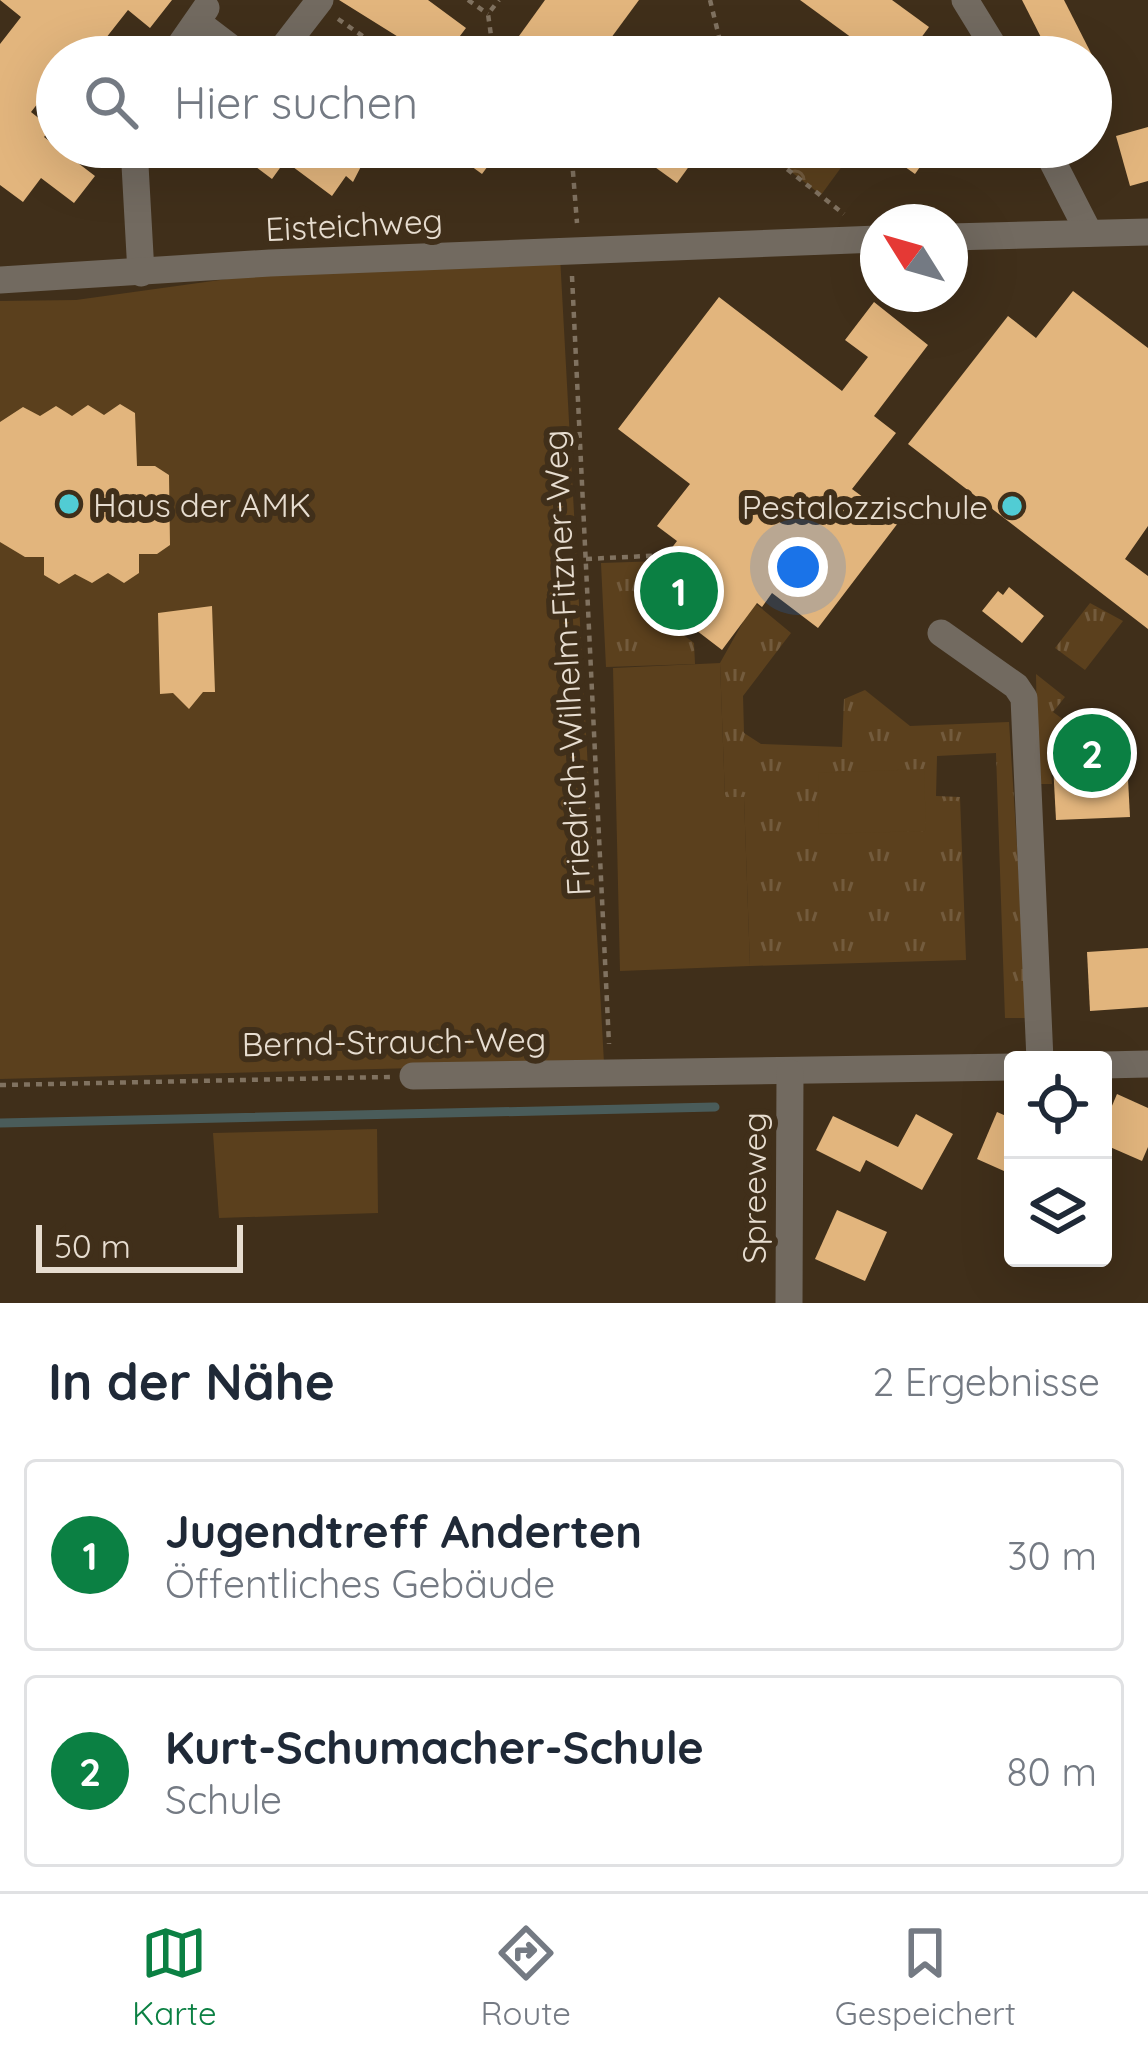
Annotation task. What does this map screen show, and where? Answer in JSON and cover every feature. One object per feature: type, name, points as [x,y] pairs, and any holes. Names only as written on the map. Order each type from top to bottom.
[{"type":"street","points":[[965,0],[987,36]]},
{"type":"street","points":[[292,36],[318,2]]},
{"type":"street","points":[[187,36],[202,15],[222,36]]},
{"type":"street","points":[[0,280],[141,273],[135,168]]},
{"type":"street","points":[[1056,168],[1089,233]]},
{"type":"street","points":[[968,236],[1148,232]]},
{"type":"street","name":"Eisteichweg","points":[[141,273],[860,240]]},
{"type":"street","points":[[941,633],[1024,698],[1040,1051]]},
{"type":"street","points":[[1112,1065],[1148,1064]]},
{"type":"street","name":"Bernd-Strauch-Weg","points":[[413,1076],[1004,1066]]},
{"type":"street","name":"Spreeweg","points":[[789,1303],[790,1072]]},
{"type":"path","points":[[468,0],[488,14]]},
{"type":"path","points":[[491,36],[488,14],[499,0]]},
{"type":"path","points":[[710,0],[719,36]]},
{"type":"path","points":[[318,2],[364,36]]},
{"type":"path","points":[[571,251],[579,216],[573,168]]},
{"type":"path","points":[[786,168],[860,226]]},
{"type":"path","name":"Friedrich-Wilhelm-Fitzner-Weg","points":[[571,251],[610,1073]]},
{"type":"path","points":[[585,559],[667,555],[692,574],[687,580]]},
{"type":"path","name":"Bernd-Strauch-Weg","points":[[0,1085],[413,1076]]},
{"type":"green space","points":[[786,168],[841,168],[821,195]]},
{"type":"green space","points":[[560,256],[604,1063],[0,1079],[0,301],[76,300],[270,273]]},
{"type":"green space","points":[[662,561],[635,598],[694,643],[695,664],[606,667],[601,563]]},
{"type":"green space","points":[[726,579],[791,633],[743,696],[744,733],[761,744],[842,747],[844,699],[865,690],[910,726],[1009,722],[1028,1018],[1005,1018],[996,753],[937,756],[936,796],[960,797],[966,960],[750,966],[744,798],[725,798],[720,663],[743,622],[712,598]]},
{"type":"green space","points":[[1090,603],[1123,621],[1085,670],[1055,648]]},
{"type":"green space","points":[[720,663],[725,797],[744,797],[750,966],[620,971],[613,668]]},
{"type":"green space","points":[[1036,674],[1065,697],[1053,712],[1064,720],[1049,741],[1052,784],[1038,784]]},
{"type":"green space","points":[[924,769],[926,831],[819,834],[818,773]]},
{"type":"green space","points":[[377,1129],[378,1213],[219,1218],[213,1133]]},
{"type":"building","points":[[0,0],[172,0],[150,28],[128,10],[108,36],[36,36],[36,106],[31,112],[36,116],[36,168],[85,168],[95,176],[74,203],[41,178],[23,202],[0,185],[0,44],[21,17]]},
{"type":"building","points":[[339,0],[428,0],[466,28],[460,36],[397,36]]},
{"type":"building","points":[[545,0],[639,0],[612,36],[519,36]]},
{"type":"building","points":[[800,0],[892,0],[929,27],[922,36],[849,36]]},
{"type":"building","points":[[1022,0],[1064,0],[1082,36],[1040,36]]},
{"type":"building","points":[[1148,127],[1148,181],[1130,186],[1116,136]]},
{"type":"building","points":[[257,168],[280,168],[272,179]]},
{"type":"building","points":[[294,168],[360,168],[353,182],[346,176],[332,196]]},
{"type":"building","points":[[656,168],[688,168],[677,183]]},
{"type":"building","points":[[1073,291],[1148,348],[1148,526],[1125,559],[1148,576],[1148,629],[908,444],[1008,316],[1036,338]]},
{"type":"building","points":[[719,297],[842,391],[868,357],[845,340],[866,312],[887,312],[928,345],[874,416],[896,433],[852,489],[898,523],[818,628],[772,593],[762,607],[757,603],[722,650],[641,588],[677,541],[657,526],[690,484],[618,429]]},
{"type":"building","name":"Haus der AMK","points":[[120,404],[135,413],[137,466],[155,466],[169,475],[170,545],[157,554],[139,554],[139,573],[124,583],[108,573],[92,583],[75,574],[59,584],[44,575],[44,557],[25,557],[0,542],[0,422],[23,407],[40,416],[56,406],[72,416],[88,405],[104,415]]},
{"type":"building","points":[[1009,587],[1044,616],[1022,643],[982,611],[998,591],[1003,595]]},
{"type":"building","points":[[212,606],[215,692],[203,692],[189,709],[173,693],[160,694],[158,613]]},
{"type":"building","points":[[1126,741],[1130,817],[1056,820],[1052,745]]},
{"type":"building","points":[[1148,948],[1148,1007],[1090,1011],[1087,952]]},
{"type":"building","points":[[1117,1094],[1148,1108],[1148,1147],[1142,1161],[1112,1148],[1112,1106]]},
{"type":"building","points":[[997,1112],[1004,1115],[1004,1171],[977,1159]]},
{"type":"building","points":[[916,1114],[953,1134],[922,1190],[866,1160],[860,1172],[816,1150],[833,1116],[898,1147]]},
{"type":"building","points":[[837,1210],[887,1232],[865,1281],[815,1259]]},
{"type":"waterway","points":[[0,1123],[715,1107]]},
{"type":"place","name":"Haus der AMK","points":[[69,504]]},
{"type":"place","name":"Pestalozzischule","points":[[1012,506]]},
{"type":"place","name":"Jugendtreff Anderten","points":[[679,591]]},
{"type":"place","name":"Kurt-Schumacher-Schule","points":[[1092,753]]}]
